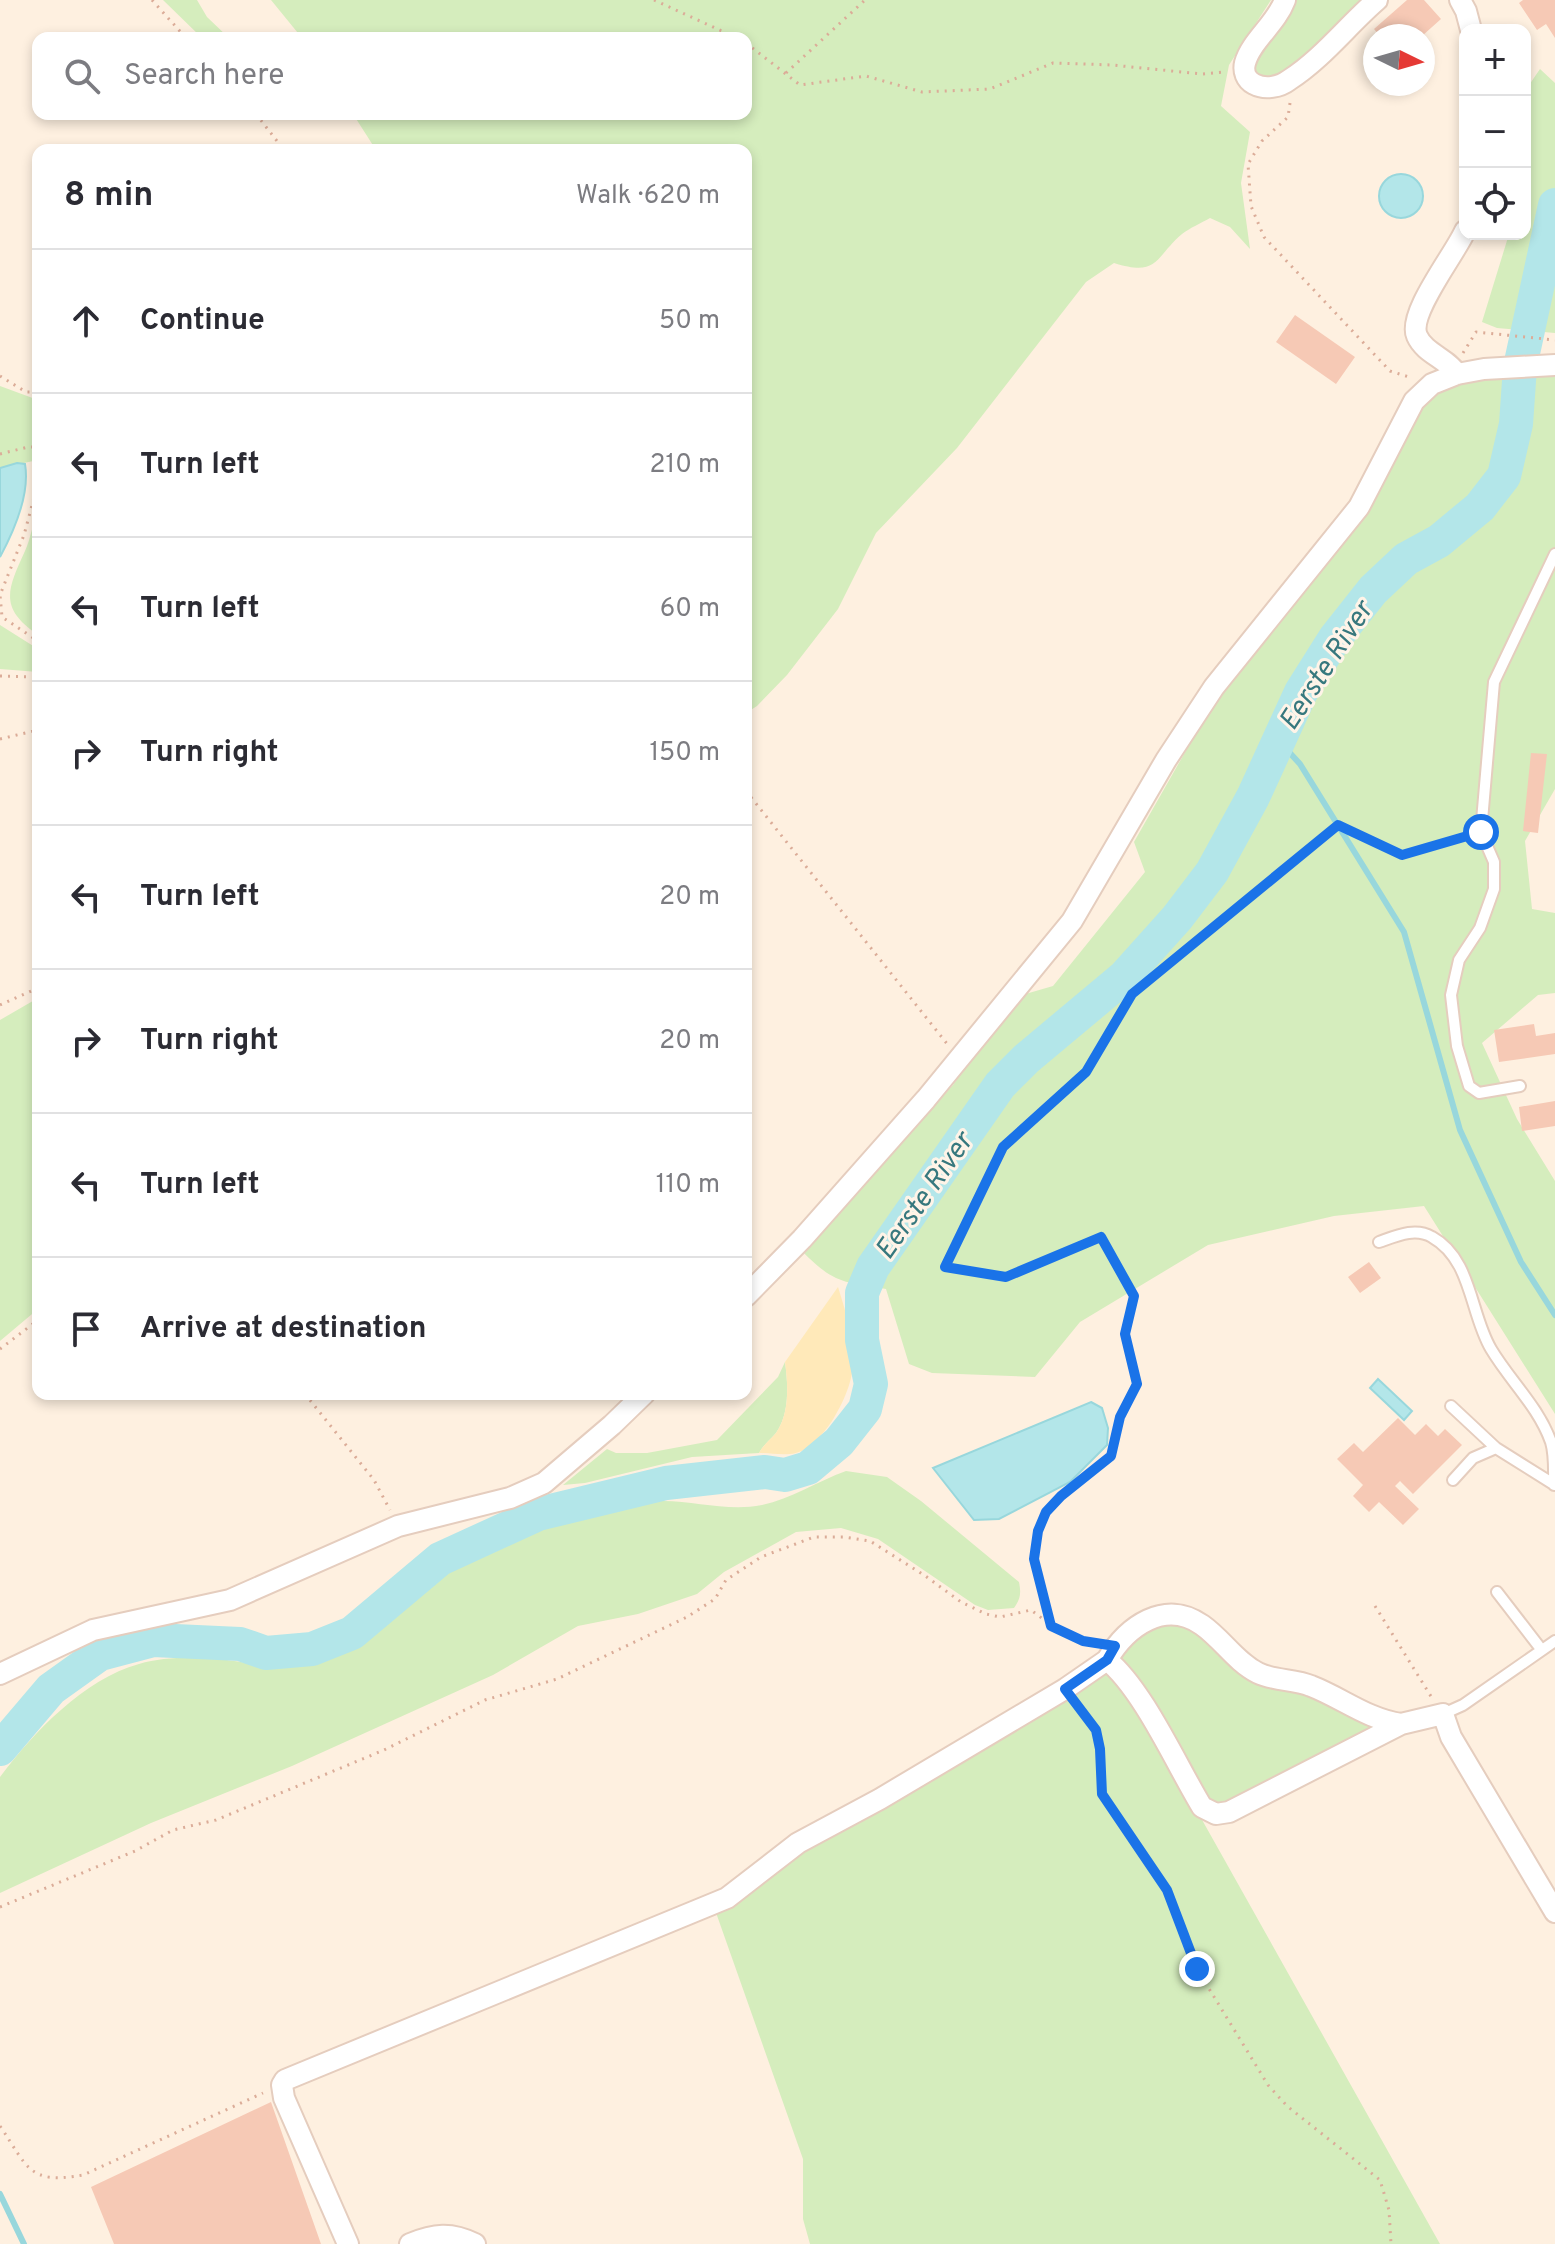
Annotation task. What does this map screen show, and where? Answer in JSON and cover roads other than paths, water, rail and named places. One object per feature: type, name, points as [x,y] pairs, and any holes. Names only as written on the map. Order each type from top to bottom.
[{"type":"street","points":[[1285,0],[1274,22],[1250,53],[1244,71],[1256,86],[1265,88],[1288,82],[1377,0]]},
{"type":"street","points":[[1460,0],[1469,24]]},
{"type":"street","points":[[1455,370],[1422,343],[1416,335],[1415,325],[1422,306],[1461,240]]},
{"type":"street","points":[[752,1290],[802,1239],[960,1060],[1072,921],[1198,711],[1359,507],[1405,414],[1423,390],[1455,370],[1552,365]]},
{"type":"street","points":[[0,1674],[93,1630],[200,1608],[247,1594],[398,1526],[510,1498],[544,1483],[638,1400]]},
{"type":"street","points":[[348,2244],[295,2126],[282,2091],[285,2080],[727,1898],[798,1843],[880,1799],[1065,1689],[1111,1653],[1133,1627],[1151,1617],[1185,1616],[1202,1625],[1259,1674],[1308,1684],[1359,1711],[1401,1724]]},
{"type":"street","points":[[1111,1653],[1202,1807],[1216,1814],[1229,1812],[1401,1724],[1443,1714],[1451,1737],[1555,1912]]},
{"type":"street","points":[[410,2244],[431,2235],[443,2234],[475,2244]]},
{"type":"lane","points":[[1520,1086],[1479,1093],[1469,1086],[1457,1046],[1451,995],[1459,960],[1480,928],[1494,889],[1494,862],[1481,832],[1494,682],[1555,554]]},
{"type":"lane","points":[[1379,1242],[1408,1232],[1430,1235],[1447,1249],[1460,1268],[1490,1348],[1541,1418],[1552,1444],[1554,1485]]},
{"type":"lane","points":[[1451,1406],[1496,1448],[1554,1485]]},
{"type":"lane","points":[[1453,1480],[1473,1458],[1496,1448]]},
{"type":"lane","points":[[1497,1592],[1541,1649]]},
{"type":"lane","points":[[1443,1714],[1463,1705],[1555,1641]]},
{"type":"water","points":[[1401,174],[1417,180],[1423,196],[1417,212],[1401,218],[1385,212],[1379,196],[1385,180]]},
{"type":"water","points":[[25,464],[23,499],[0,557],[0,468]]},
{"type":"water","points":[[1378,1379],[1412,1411],[1404,1420],[1370,1388]]},
{"type":"water","points":[[1091,1402],[1102,1408],[1108,1428],[1107,1445],[1070,1482],[999,1519],[974,1520],[933,1468]]},
{"type":"waterway","name":"Eerste River","points":[[0,1749],[51,1689],[100,1654],[153,1640],[240,1644],[266,1653],[312,1649],[352,1633],[440,1559],[538,1514],[666,1483],[765,1472],[785,1475],[808,1468],[839,1442],[865,1409],[871,1384],[862,1340],[862,1293],[873,1267],[1000,1085],[1026,1059],[1124,977],[1177,918],[1212,872],[1253,797],[1301,692],[1335,638],[1373,590],[1406,559],[1439,541],[1480,507],[1504,476],[1516,424],[1520,367],[1555,205]]},
{"type":"waterway","points":[[1278,740],[1300,764],[1404,932],[1460,1130],[1521,1262],[1555,1315]]},
{"type":"waterway","points":[[0,2194],[24,2244]]}]
